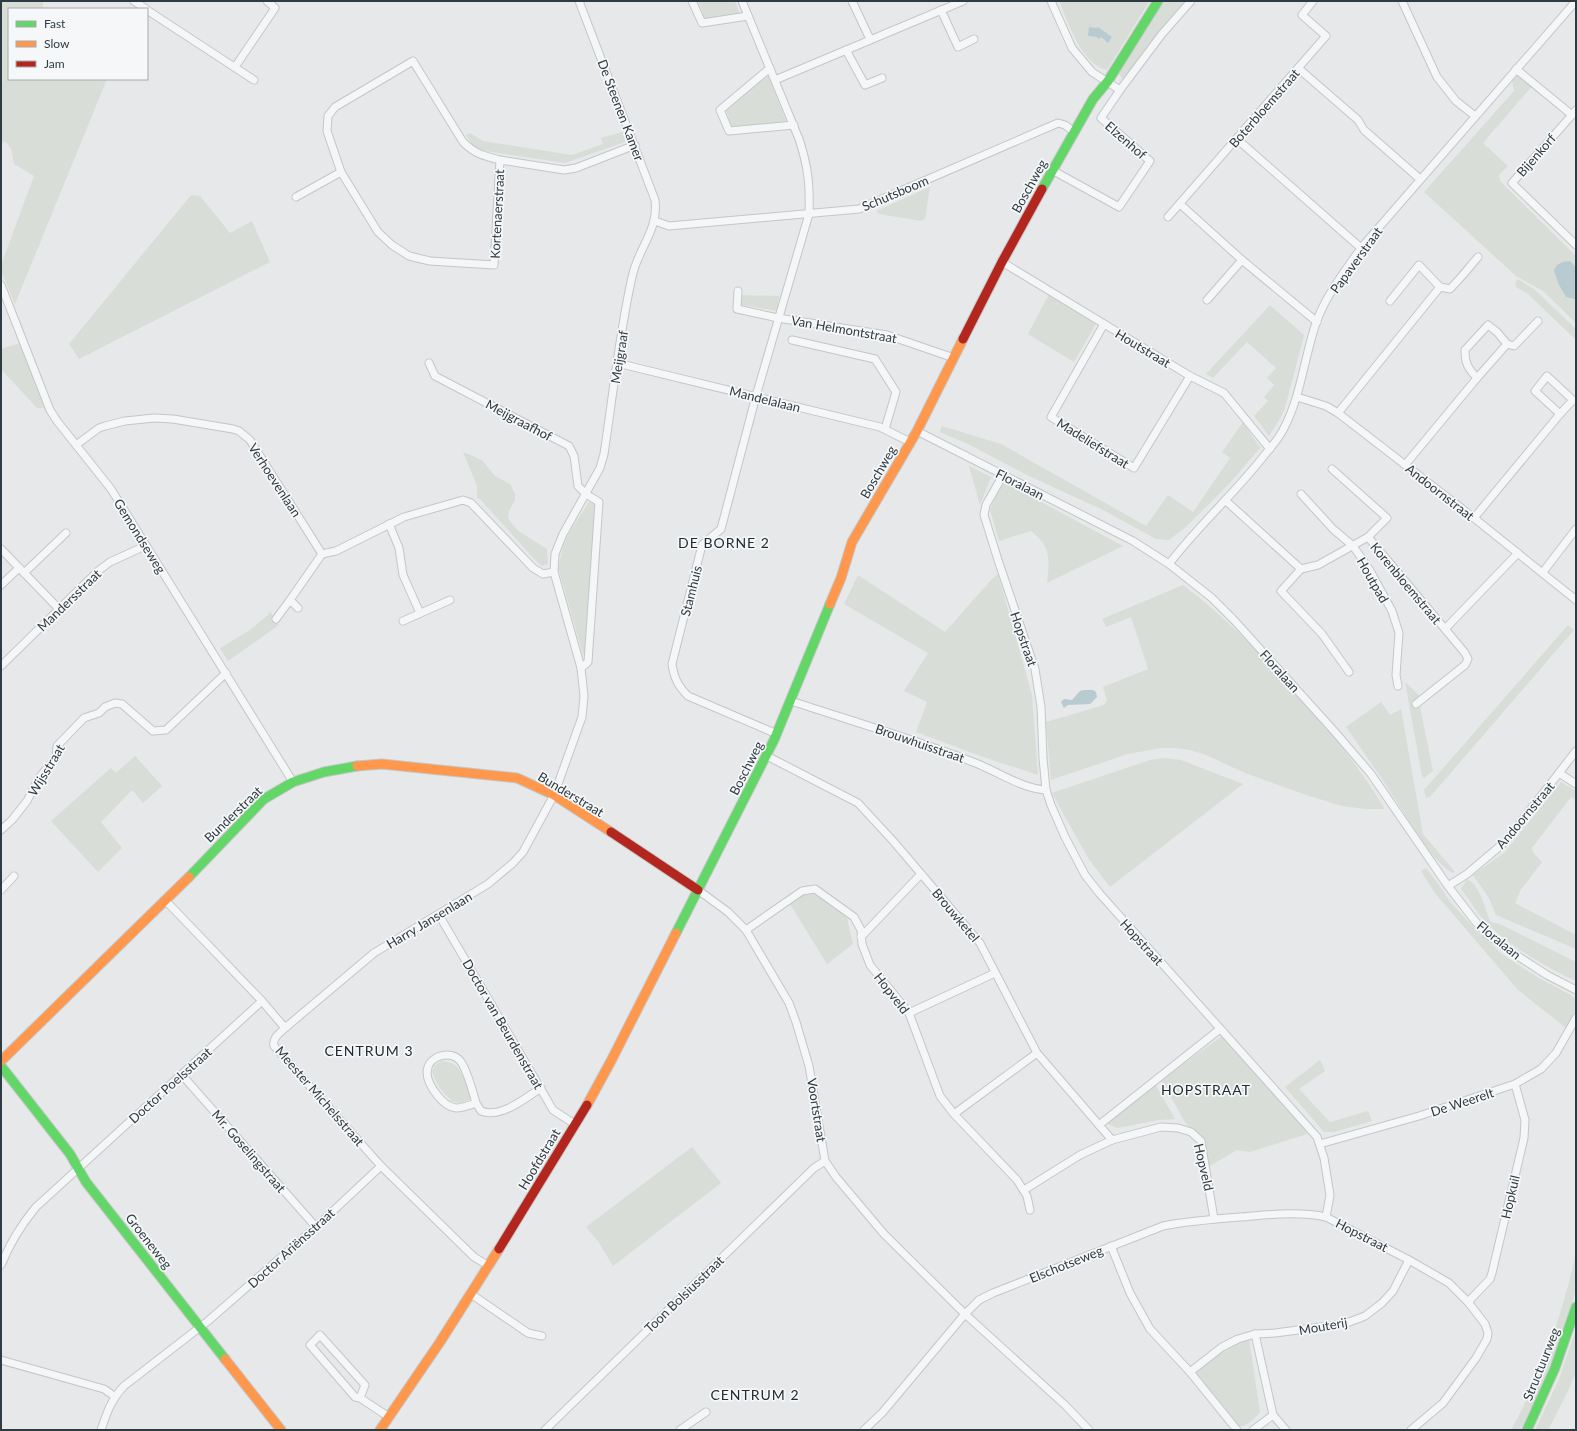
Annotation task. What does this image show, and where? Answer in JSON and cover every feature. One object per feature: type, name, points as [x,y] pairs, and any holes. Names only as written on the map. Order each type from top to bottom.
[{"type":"street","points":[[134,1],[144,8]]},
{"type":"street","points":[[235,67],[275,8],[267,1]]},
{"type":"street","name":"De Steenen Kamer","points":[[579,1],[655,200],[655,221]]},
{"type":"street","points":[[692,1],[702,23],[748,16]]},
{"type":"street","name":"Van Helmontstraat","points":[[742,1],[794,125],[807,162],[810,193],[809,214],[756,396]]},
{"type":"street","points":[[852,1],[870,39]]},
{"type":"street","points":[[775,80],[963,1]]},
{"type":"street","points":[[1051,1],[1072,48],[1092,72],[1120,90],[1162,34],[1191,1]]},
{"type":"street","name":"Boschweg","points":[[698,890],[767,756],[841,578],[852,542],[917,431],[1002,262],[1052,170],[1093,100],[1108,81],[1158,1]]},
{"type":"street","name":"Boterbloemstraat","points":[[1168,217],[1326,36],[1302,15],[1313,1]]},
{"type":"street","points":[[1402,1],[1437,77],[1456,101],[1475,116]]},
{"type":"street","name":"Papaverstraat","points":[[1169,564],[1180,549],[1252,471],[1283,431],[1297,397],[1317,322],[1334,286],[1361,248],[1516,68],[1576,1]]},
{"type":"street","points":[[148,10],[254,80]]},
{"type":"street","points":[[941,10],[958,47],[974,39]]},
{"type":"street","points":[[846,50],[865,85],[882,78]]},
{"type":"street","name":"Kortenaerstraat","points":[[500,160],[494,265],[430,261],[408,256],[392,245],[378,232],[341,172],[327,131],[328,116],[335,107],[413,61],[463,142],[472,150],[483,156],[564,170],[576,168],[634,145]]},
{"type":"street","points":[[770,68],[720,110],[729,131],[794,125]]},
{"type":"street","points":[[1298,68],[1358,120],[1364,130],[1420,179]]},
{"type":"street","points":[[1516,68],[1574,112]]},
{"type":"street","name":"Elzenhof","points":[[1052,170],[1119,207],[1150,161],[1101,118],[1120,90]]},
{"type":"street","name":"Bijenkorf","points":[[1574,112],[1512,183],[1576,245]]},
{"type":"street","name":"Schutsboom","points":[[655,221],[668,226],[859,209],[1058,123],[1065,125],[1074,132]]},
{"type":"street","points":[[1237,139],[1361,248]]},
{"type":"street","points":[[296,197],[341,172]]},
{"type":"street","points":[[1180,204],[1242,260],[1317,322]]},
{"type":"street","name":"Meijgraaf","points":[[554,795],[582,717],[584,696],[581,668],[554,572],[555,554],[558,544],[600,468],[604,454],[617,363],[632,275],[641,250],[655,221]]},
{"type":"street","points":[[1390,301],[1419,265],[1440,287],[1450,289],[1478,257]]},
{"type":"street","points":[[1207,300],[1242,260]]},
{"type":"street","name":"Houtstraat","points":[[1002,262],[1190,376],[1224,393],[1270,449]]},
{"type":"street","name":"Gemondseweg","points":[[1,285],[50,410],[111,489],[145,546],[294,782]]},
{"type":"street","points":[[1338,413],[1440,287]]},
{"type":"street","name":"Van Helmontstraat","points":[[738,291],[737,309],[778,318],[887,335],[954,358]]},
{"type":"street","points":[[1477,378],[1469,369],[1465,361],[1465,350],[1488,325],[1497,332],[1507,344],[1514,346],[1538,321]]},
{"type":"street","name":"Madeliefstraat","points":[[1104,324],[1051,417],[1134,468],[1190,376]]},
{"type":"street","points":[[792,340],[875,359],[896,392],[885,429]]},
{"type":"street","points":[[1405,465],[1507,344]]},
{"type":"street","name":"Meijgraafhof","points":[[429,363],[435,376],[569,446],[574,456],[578,486],[586,494]]},
{"type":"street","name":"Mandelalaan","points":[[617,363],[885,429],[910,442]]},
{"type":"street","points":[[1474,518],[1560,414],[1575,400],[1547,376],[1535,391],[1560,414]]},
{"type":"street","name":"Stamhuis","points":[[756,396],[721,529],[702,545],[672,664],[674,677],[679,688],[688,696],[776,734]]},
{"type":"street","name":"Andoornstraat","points":[[1297,397],[1326,406],[1338,413],[1543,572],[1576,600]]},
{"type":"street","name":"Verhoevenlaan","points":[[76,445],[104,426],[125,421],[154,418],[172,419],[239,431],[250,440],[322,554]]},
{"type":"street","name":"Floralaan","points":[[917,431],[1133,541],[1169,564],[1212,598],[1234,620],[1336,732],[1370,774],[1466,911],[1488,935],[1547,975],[1576,990]]},
{"type":"street","points":[[1332,469],[1387,518],[1368,537]]},
{"type":"street","name":"Hopstraat","points":[[1003,475],[986,505],[984,515],[1000,568],[1035,669],[1041,707],[1046,790],[1051,806],[1065,837],[1092,885],[1314,1132],[1320,1144],[1330,1196],[1326,1217],[1409,1260],[1449,1283],[1468,1302],[1485,1324],[1488,1333],[1487,1339],[1483,1346],[1443,1403],[1411,1430]]},
{"type":"street","points":[[581,668],[588,662],[599,508],[599,502],[586,494]]},
{"type":"street","name":"Houtpad","points":[[1301,494],[1333,529],[1353,546],[1372,575],[1392,611],[1397,625],[1399,641],[1396,675],[1398,686]]},
{"type":"street","points":[[1225,500],[1301,569],[1281,591],[1322,634],[1350,672]]},
{"type":"street","points":[[276,619],[322,554],[336,551],[389,524],[419,512],[459,501],[467,501],[471,503],[533,568],[543,574],[554,572]]},
{"type":"street","points":[[389,524],[399,548],[403,575],[420,613]]},
{"type":"street","points":[[1543,572],[1576,529]]},
{"type":"street","points":[[1,585],[66,533]]},
{"type":"street","name":"Korenbloemstraat","points":[[1301,569],[1318,565],[1368,537],[1445,628],[1518,553]]},
{"type":"street","name":"Mandersstraat","points":[[1,666],[60,610],[98,571],[110,562],[145,546]]},
{"type":"street","points":[[1,549],[60,610]]},
{"type":"street","points":[[290,600],[298,608]]},
{"type":"street","points":[[404,621],[450,600]]},
{"type":"street","points":[[1416,704],[1465,665],[1468,659],[1466,653],[1445,628]]},
{"type":"street","name":"Wijsstraat","points":[[1,830],[12,820],[27,801],[39,778],[56,757],[57,746],[84,718],[100,713],[105,707],[115,703],[122,704],[153,731],[166,730],[226,673]]},
{"type":"street","name":"Brouwhuisstraat","points":[[791,701],[902,736],[975,762],[1033,789],[1046,790]]},
{"type":"street","name":"Andoornstraat","points":[[1448,886],[1467,874],[1506,841],[1576,752]]},
{"type":"street","name":"Brouwketel","points":[[767,756],[858,803],[980,943],[1037,1053],[1112,1140]]},
{"type":"street","name":"Bunderstraat","points":[[1,1061],[166,901],[264,799],[294,782],[347,766],[382,764],[517,778],[554,795],[698,890]]},
{"type":"street","points":[[1559,773],[1576,784]]},
{"type":"street","name":"Harry Jansenlaan","points":[[285,1028],[374,953],[488,884],[514,863],[536,832],[554,795]]},
{"type":"street","points":[[861,937],[921,874]]},
{"type":"street","points":[[1,890],[14,876]]},
{"type":"street","name":"Hopveld","points":[[746,930],[802,891],[815,889],[854,917],[861,930],[862,944],[870,965],[909,1013],[940,1096],[954,1114],[1017,1180],[1027,1196],[1030,1210]]},
{"type":"street","name":"Voortstraat","points":[[698,890],[728,912],[746,930],[784,993],[796,1022],[809,1066],[825,1161],[836,1177],[884,1234],[965,1314],[1066,1405],[1089,1430]]},
{"type":"street","name":"Hoofdstraat","points":[[380,1430],[440,1342],[489,1266],[576,1124],[612,1061],[698,890]]},
{"type":"street","name":"Meester Michelsstraat","points":[[166,901],[285,1028],[274,1039],[274,1046],[381,1166],[474,1257],[489,1266]]},
{"type":"street","name":"Doctor van Beurdenstraat","points":[[439,915],[553,1110],[576,1124]]},
{"type":"street","points":[[909,1013],[995,973]]},
{"type":"street","name":"Doctor Poelsstraat","points":[[1,1265],[8,1247],[28,1216],[36,1207],[262,1002]]},
{"type":"street","name":"De Weerelt","points":[[1320,1144],[1419,1116],[1515,1084],[1540,1069],[1556,1053],[1576,1018]]},
{"type":"street","points":[[1099,1125],[1220,1029]]},
{"type":"street","points":[[954,1114],[1037,1053]]},
{"type":"street","points":[[476,1102],[458,1108],[450,1107],[436,1095],[429,1082],[427,1072],[430,1064],[442,1055],[450,1054],[456,1057],[462,1063],[476,1102],[481,1111],[487,1113],[499,1111],[541,1088]]},
{"type":"street","name":"Groeneweg","points":[[1,1066],[70,1154],[86,1182],[279,1430]]},
{"type":"street","name":"Mr. Goselingstraat","points":[[182,1075],[316,1227]]},
{"type":"street","name":"Hopkuil","points":[[1468,1302],[1490,1279],[1524,1138],[1525,1120],[1515,1084]]},
{"type":"street","name":"Hopveld","points":[[1024,1190],[1080,1155],[1112,1140],[1161,1127],[1178,1128],[1191,1132],[1201,1141],[1214,1219]]},
{"type":"street","name":"Toon Bolsiusstraat","points":[[545,1430],[814,1168],[825,1161]]},
{"type":"street","name":"Doctor Ariënsstraat","points":[[114,1396],[124,1386],[200,1328],[316,1227],[381,1166]]},
{"type":"street","name":"Elschotseweg","points":[[864,1430],[882,1413],[965,1314],[979,1300],[993,1293],[1163,1226],[1180,1222],[1275,1214],[1312,1214],[1326,1217]]},
{"type":"street","points":[[1111,1246],[1130,1292],[1147,1325],[1155,1336],[1190,1372],[1237,1430]]},
{"type":"street","name":"Mouterij","points":[[1190,1372],[1222,1347],[1238,1339],[1255,1334],[1275,1333],[1344,1324],[1365,1316],[1382,1303],[1390,1294],[1409,1260]]},
{"type":"street","points":[[470,1294],[528,1333],[542,1336]]},
{"type":"street","name":"Structuurweg","points":[[1527,1430],[1555,1368],[1576,1307]]},
{"type":"street","points":[[1255,1334],[1273,1415],[1286,1430]]},
{"type":"street","points":[[360,1398],[365,1385],[320,1335],[310,1345],[355,1397],[360,1398],[389,1417]]},
{"type":"street","points":[[1,1360],[104,1389],[114,1396],[101,1430]]},
{"type":"street","points":[[680,1430],[706,1412]]},
{"type":"street","points":[[1253,1430],[1273,1415]]},
{"type":"shaded area","points":[[1,1],[43,1],[43,8],[8,8],[8,80],[107,80],[15,304],[1,271],[1,265],[34,176],[14,164],[11,149],[7,143],[1,141]]},
{"type":"shaded area","points":[[698,1],[735,1],[740,14],[705,20]]},
{"type":"shaded area","points":[[1059,1],[1149,2],[1107,70],[1090,60],[1083,52]]},
{"type":"shaded area","points":[[1164,1],[1185,1],[1123,79],[1118,74]]},
{"type":"shaded area","points":[[1089,27],[1098,27],[1112,37],[1108,43],[1101,37],[1099,39],[1097,37],[1088,36]]},
{"type":"shaded area","points":[[1520,73],[1533,85],[1483,143],[1508,166],[1499,175],[1500,181],[1576,256],[1576,267],[1570,261],[1559,285],[1566,297],[1576,299],[1576,323],[1543,291],[1516,276],[1424,192],[1514,91],[1512,80]]},
{"type":"shaded area","points":[[768,76],[786,121],[732,127],[726,111]]},
{"type":"shaded area","points":[[623,132],[625,142],[565,163],[479,150],[474,148],[466,135],[470,133],[483,141],[572,155],[603,144],[601,138]]},
{"type":"shaded area","points":[[930,187],[925,219],[921,221],[879,214],[876,211]]},
{"type":"shaded area","points":[[191,195],[200,196],[230,233],[252,221],[270,262],[79,359],[69,344]]},
{"type":"shaded area","points":[[1570,261],[1576,267],[1576,299],[1566,297],[1559,285],[1554,271],[1556,266],[1560,263]]},
{"type":"shaded area","points":[[1518,279],[1535,290],[1576,329],[1576,340],[1528,294],[1516,287],[1515,284]]},
{"type":"shaded area","points":[[1049,294],[1097,322],[1074,362],[1028,334]]},
{"type":"shaded area","points":[[739,295],[779,296],[777,311],[737,304]]},
{"type":"shaded area","points":[[1270,305],[1304,335],[1285,408],[1269,436],[1254,416],[1268,401],[1264,397],[1274,385],[1267,378],[1276,368],[1247,342],[1213,378],[1206,374]]},
{"type":"shaded area","points":[[20,343],[44,408],[37,408],[1,369],[1,349]]},
{"type":"shaded area","points":[[1243,422],[1258,445],[1261,447],[1229,484],[1187,526],[1169,540],[1156,539],[1103,510],[1027,475],[968,444],[940,432],[942,426],[1001,444],[1146,526],[1168,495],[1193,512],[1230,458],[1222,452]]},
{"type":"shaded area","points":[[463,452],[482,460],[495,476],[510,484],[515,494],[515,500],[509,511],[508,518],[520,532],[547,549],[548,564],[542,566],[535,560],[481,500],[477,498],[477,486]]},
{"type":"shaded area","points":[[969,466],[991,477],[980,505]]},
{"type":"shaded area","points":[[1006,483],[1123,546],[1047,583],[1049,567],[1048,554],[1046,548],[1038,537],[1031,531],[999,541],[990,510],[1000,486]]},
{"type":"shaded area","points":[[588,503],[595,503],[596,507],[586,654],[583,655],[559,570],[565,543]]},
{"type":"shaded area","points":[[998,574],[1032,695],[1038,775],[986,758],[916,732],[927,702],[904,691],[928,653],[844,604],[858,575],[945,632]]},
{"type":"shaded area","points":[[1183,585],[1213,609],[1241,636],[1307,706],[1354,762],[1384,808],[1383,809],[1365,809],[1342,806],[1300,793],[1245,773],[1206,755],[1190,750],[1175,748],[1161,748],[1128,754],[1051,780],[1046,722],[1104,705],[1107,700],[1103,687],[1148,669],[1131,617],[1106,627],[1102,619]]},
{"type":"shaded area","points":[[270,611],[279,625],[228,661],[220,648],[250,630],[269,614]]},
{"type":"shaded area","points":[[1568,625],[1574,630],[1430,797],[1426,798],[1424,790]]},
{"type":"shaded area","points":[[1405,682],[1421,697],[1419,701],[1433,771],[1424,778],[1422,776]]},
{"type":"shaded area","points":[[1093,690],[1096,692],[1097,697],[1090,704],[1068,705],[1064,708],[1061,702],[1064,699],[1072,700],[1080,691]]},
{"type":"shaded area","points":[[1381,702],[1390,715],[1401,709],[1423,834],[1455,872],[1453,873],[1436,859],[1428,849],[1382,778],[1346,727]]},
{"type":"shaded area","points":[[135,756],[162,786],[143,803],[132,790],[101,822],[122,848],[98,872],[51,821],[111,768],[116,773]]},
{"type":"shaded area","points":[[1165,758],[1181,760],[1243,784],[1110,887],[1088,858],[1052,793],[1150,760]]},
{"type":"shaded area","points":[[1561,782],[1576,791],[1576,800],[1571,797],[1532,848],[1542,862],[1520,891],[1515,903],[1576,935],[1576,949],[1496,915],[1489,898],[1473,875],[1505,852]]},
{"type":"shaded area","points":[[1426,868],[1450,902],[1479,933],[1502,954],[1537,977],[1576,999],[1576,1011],[1566,1028],[1518,990],[1434,892],[1421,871]]},
{"type":"shaded area","points":[[1467,879],[1479,892],[1491,922],[1502,925],[1576,962],[1576,981],[1551,969],[1500,936],[1481,917],[1461,889]]},
{"type":"shaded area","points":[[807,892],[816,894],[847,918],[853,944],[827,964],[790,904]]},
{"type":"shaded area","points":[[1222,1036],[1306,1131],[1307,1134],[1250,1152],[1237,1150],[1210,1166],[1203,1145],[1194,1131],[1186,1124],[1161,1080]]},
{"type":"shaded area","points":[[1320,1060],[1325,1071],[1299,1089],[1330,1122],[1368,1111],[1372,1121],[1334,1132],[1324,1132],[1285,1087]]},
{"type":"shaded area","points":[[441,1061],[454,1065],[462,1074],[471,1099],[461,1103],[453,1102],[443,1092],[435,1080],[432,1070]]},
{"type":"shaded area","points":[[1154,1082],[1175,1119],[1159,1120],[1117,1128],[1105,1123]]},
{"type":"shaded area","points":[[692,1147],[721,1183],[613,1266],[598,1241],[586,1227]]},
{"type":"shaded area","points":[[1576,1253],[1576,1289],[1555,1353],[1536,1400],[1520,1430],[1511,1430],[1532,1387],[1550,1344]]},
{"type":"shaded area","points":[[1576,1329],[1576,1372],[1548,1430],[1535,1430],[1559,1379]]},
{"type":"shaded area","points":[[1249,1338],[1260,1412],[1249,1423],[1239,1427],[1236,1426],[1192,1371],[1219,1349]]},
{"type":"traffic: fast","points":[[1042,189],[1093,99],[1108,81],[1158,1]]},
{"type":"traffic: fast","points":[[676,933],[774,740],[830,604]]},
{"type":"traffic: fast","points":[[189,877],[264,799],[293,782],[324,772],[357,766]]},
{"type":"traffic: fast","points":[[1,1066],[70,1154],[86,1182],[225,1359]]},
{"type":"traffic: fast","points":[[1527,1430],[1555,1368],[1576,1307]]},
{"type":"traffic: slow","points":[[830,604],[841,578],[852,542],[917,431],[963,339]]},
{"type":"traffic: slow","points":[[357,766],[382,764],[517,778],[554,795],[611,832]]},
{"type":"traffic: slow","points":[[1,1061],[189,877]]},
{"type":"traffic: slow","points":[[587,1105],[676,933]]},
{"type":"traffic: slow","points":[[380,1430],[440,1342],[499,1249]]},
{"type":"traffic: slow","points":[[225,1359],[281,1430]]},
{"type":"traffic: jam","points":[[963,339],[1002,262],[1042,189]]},
{"type":"traffic: jam","points":[[611,832],[698,890]]},
{"type":"traffic: jam","points":[[499,1249],[587,1105]]},
{"type":"district","name":"DE BORNE 2","points":[[724,543]]},
{"type":"district","name":"CENTRUM 3","points":[[369,1051]]},
{"type":"district","name":"HOPSTRAAT","points":[[1206,1090]]},
{"type":"district","name":"CENTRUM 2","points":[[755,1395]]}]
